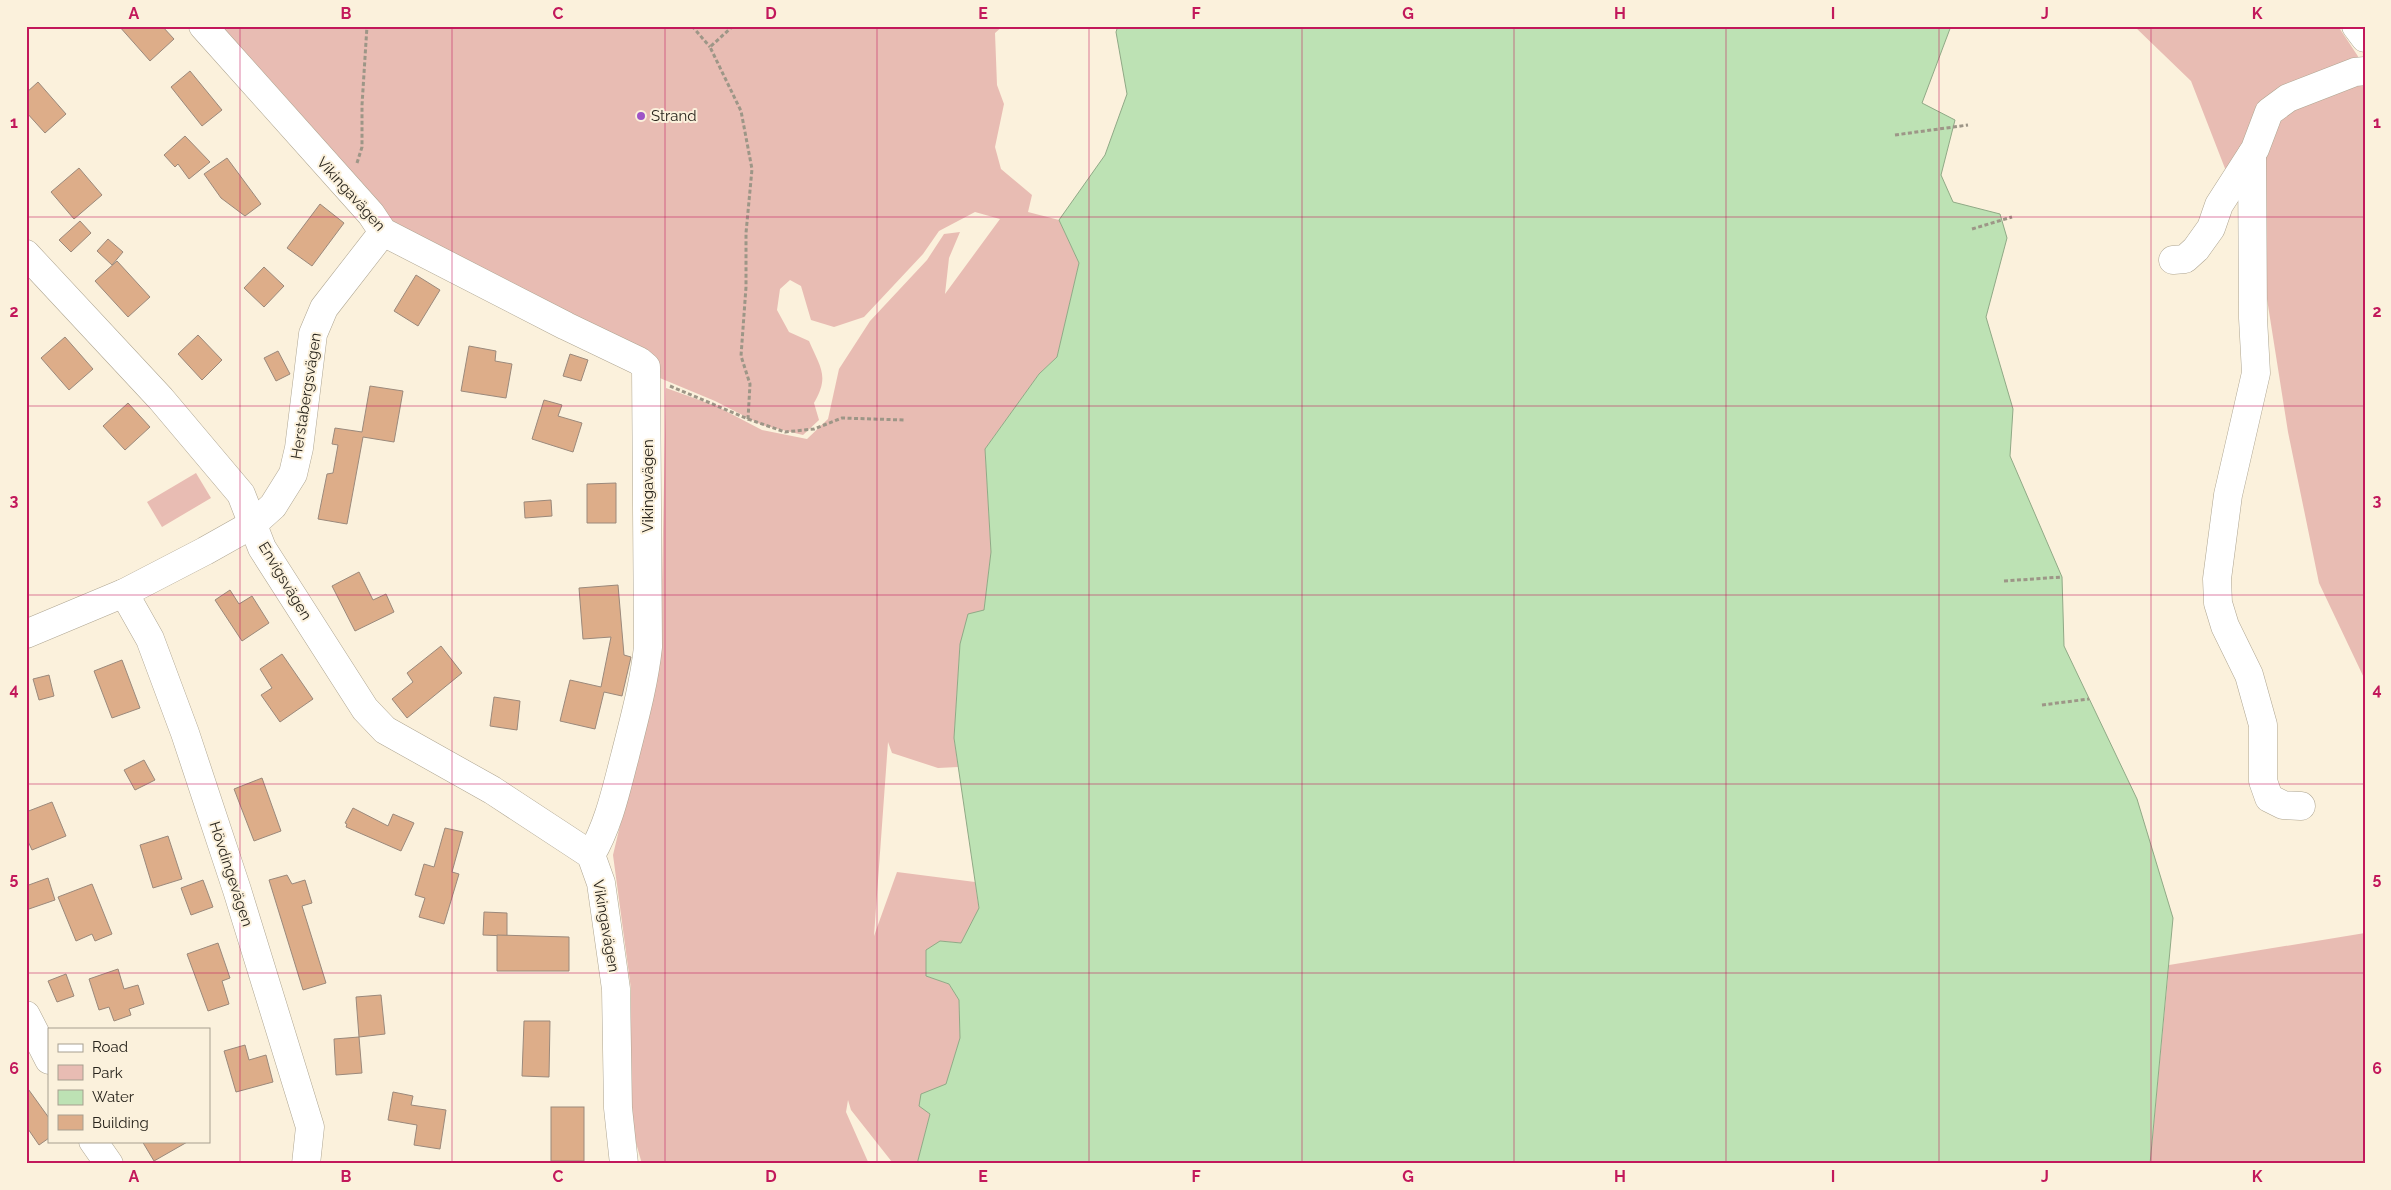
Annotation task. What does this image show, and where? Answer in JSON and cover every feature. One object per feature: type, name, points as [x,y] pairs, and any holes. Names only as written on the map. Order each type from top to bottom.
[{"type":"street","name":"Vikingavägen","points":[[202,26],[371,214],[383,232],[566,326],[639,361],[646,367],[648,646],[645,674],[610,814],[601,838],[591,855],[601,884],[616,989],[618,1108],[624,1164]]},
{"type":"street","points":[[2356,26],[2365,38]]},
{"type":"street","points":[[2173,260],[2185,258],[2196,249],[2211,228],[2227,192],[2253,151],[2269,112],[2288,98],[2355,72],[2365,71]]},
{"type":"street","points":[[2253,151],[2253,318],[2256,374],[2228,495],[2217,579],[2218,603],[2236,653],[2249,675],[2263,725],[2263,781],[2269,798],[2283,805],[2301,806]]},
{"type":"street","name":"Herstabergsvägen","points":[[26,634],[124,593],[253,524],[273,506],[293,474],[299,448],[313,334],[324,308],[383,232]]},
{"type":"street","name":"Envigsvägen","points":[[26,254],[161,398],[241,494],[262,548],[359,700],[385,730],[492,790],[591,855]]},
{"type":"street","name":"Hövdingevägen","points":[[124,593],[150,639],[185,733],[237,890],[310,1127],[306,1164]]},
{"type":"street","points":[[26,1015],[48,1058]]},
{"type":"street","points":[[94,1142],[109,1164]]},
{"type":"path","points":[[348,189],[362,147],[362,105],[367,26]]},
{"type":"path","points":[[692,26],[710,47],[741,110],[752,169],[746,233],[746,287],[741,356],[750,384],[748,419]]},
{"type":"path","points":[[710,47],[733,26]]},
{"type":"path","points":[[1895,135],[1968,125]]},
{"type":"path","points":[[1972,229],[2012,217]]},
{"type":"path","points":[[646,376],[748,419],[785,432],[814,429],[842,418],[904,420]]},
{"type":"path","points":[[2004,581],[2062,577]]},
{"type":"path","points":[[2042,705],[2089,699]]},
{"type":"green space","points":[[210,26],[1003,26],[995,33],[997,85],[1004,104],[995,147],[1001,169],[1032,195],[1028,212],[1059,220],[1079,263],[1057,357],[1039,374],[985,449],[991,552],[984,610],[960,644],[954,738],[958,767],[938,768],[892,753],[888,742],[874,936],[897,872],[975,882],[979,909],[961,943],[940,941],[926,976],[949,984],[959,1000],[960,1038],[946,1084],[930,1114],[917,1164],[892,1162],[851,1110],[848,1100],[846,1112],[869,1164],[642,1164],[630,1122],[631,989],[613,855],[653,688],[661,628],[666,388],[716,406],[762,430],[807,439],[828,419],[839,369],[870,321],[927,260],[944,234],[960,232],[949,258],[945,294],[1000,219],[975,212],[939,231],[923,254],[864,317],[834,327],[811,320],[801,286],[790,280],[780,289],[777,310],[789,332],[809,341],[820,365],[822,386],[814,403],[819,420],[803,435],[762,425],[715,401],[655,376],[380,227]]},
{"type":"green space","points":[[2134,26],[2338,26],[2365,67],[2365,680],[2319,583],[2288,432],[2261,261],[2191,81]]},
{"type":"green space","points":[[196,473],[211,498],[162,527],[147,502]]},
{"type":"green space","points":[[2365,933],[2365,1164],[2150,1164],[2169,965]]},
{"type":"water","points":[[1118,26],[1951,26],[1922,103],[1955,120],[1941,175],[1953,202],[2000,214],[2007,238],[1986,317],[2013,409],[2010,456],[2062,577],[2064,646],[2137,799],[2173,918],[2150,1164],[917,1164],[930,1114],[919,1106],[921,1094],[946,1084],[960,1038],[959,1000],[949,984],[926,976],[926,950],[940,941],[961,943],[979,908],[954,738],[960,644],[968,614],[984,610],[991,552],[985,449],[1039,374],[1057,357],[1079,263],[1059,220],[1105,155],[1127,94],[1116,32]]},
{"type":"building","points":[[119,26],[162,26],[174,39],[150,61]]},
{"type":"building","points":[[190,71],[222,110],[202,126],[171,87]]},
{"type":"building","points":[[38,82],[66,114],[45,133],[26,112],[26,93]]},
{"type":"building","points":[[185,136],[210,162],[189,179],[178,164],[175,167],[164,155]]},
{"type":"building","points":[[227,158],[261,204],[245,216],[221,198],[204,174]]},
{"type":"building","points":[[79,168],[102,195],[74,219],[51,192]]},
{"type":"building","points":[[320,204],[344,223],[312,266],[287,248]]},
{"type":"building","points":[[80,221],[91,233],[71,252],[59,240]]},
{"type":"building","points":[[108,239],[123,252],[112,265],[97,251]]},
{"type":"building","points":[[117,261],[150,297],[128,317],[95,281]]},
{"type":"building","points":[[264,267],[284,286],[264,307],[244,288]]},
{"type":"building","points":[[416,275],[440,290],[418,326],[394,311]]},
{"type":"building","points":[[198,335],[222,360],[202,380],[178,354]]},
{"type":"building","points":[[65,337],[93,369],[69,390],[41,358]]},
{"type":"building","points":[[469,346],[496,351],[495,361],[512,364],[506,398],[461,391]]},
{"type":"building","points":[[278,351],[290,374],[276,381],[264,358]]},
{"type":"building","points":[[570,354],[588,360],[581,381],[563,376]]},
{"type":"building","points":[[370,386],[403,391],[394,442],[363,437],[347,524],[318,519],[327,474],[333,473],[338,445],[332,444],[335,428],[362,432]]},
{"type":"building","points":[[544,400],[562,405],[558,416],[582,423],[573,452],[532,439]]},
{"type":"building","points":[[128,403],[150,427],[125,450],[103,426]]},
{"type":"building","points":[[616,483],[616,523],[587,523],[587,484]]},
{"type":"building","points":[[551,500],[552,516],[525,518],[524,502]]},
{"type":"building","points":[[359,572],[373,600],[386,594],[394,612],[355,631],[332,586]]},
{"type":"building","points":[[618,585],[624,655],[631,657],[622,696],[604,692],[595,729],[560,721],[570,680],[601,687],[611,637],[583,639],[579,588]]},
{"type":"building","points":[[230,590],[239,604],[252,596],[269,623],[242,641],[215,600]]},
{"type":"building","points":[[441,646],[462,673],[407,718],[392,699],[413,682],[407,673]]},
{"type":"building","points":[[282,654],[313,699],[280,722],[261,695],[272,688],[260,669]]},
{"type":"building","points":[[122,660],[140,708],[112,718],[94,671]]},
{"type":"building","points":[[49,675],[54,696],[39,700],[33,679]]},
{"type":"building","points":[[494,697],[520,701],[517,730],[490,726]]},
{"type":"building","points":[[144,760],[155,780],[135,790],[124,770]]},
{"type":"building","points":[[262,778],[281,831],[254,841],[234,789]]},
{"type":"building","points":[[52,802],[66,836],[32,850],[26,837],[26,812]]},
{"type":"building","points":[[353,808],[388,826],[393,814],[414,823],[401,851],[346,827],[347,824],[345,823]]},
{"type":"building","points":[[445,828],[463,832],[452,872],[459,874],[444,924],[419,917],[425,898],[415,895],[424,864],[434,867]]},
{"type":"building","points":[[168,836],[182,879],[153,888],[140,845]]},
{"type":"building","points":[[287,875],[292,884],[305,880],[312,903],[302,906],[326,983],[303,990],[269,880]]},
{"type":"building","points":[[48,878],[55,900],[26,910],[26,886]]},
{"type":"building","points":[[203,880],[213,907],[191,915],[181,888]]},
{"type":"building","points":[[92,884],[112,934],[95,941],[92,934],[76,941],[58,897]]},
{"type":"building","points":[[484,912],[507,913],[507,936],[483,935]]},
{"type":"building","points":[[497,935],[569,937],[569,971],[497,971]]},
{"type":"building","points":[[218,943],[230,978],[222,981],[229,1004],[208,1011],[187,954]]},
{"type":"building","points":[[118,969],[124,989],[138,985],[144,1004],[129,1009],[131,1015],[114,1021],[109,1007],[99,1010],[89,979]]},
{"type":"building","points":[[66,974],[74,996],[57,1002],[48,981]]},
{"type":"building","points":[[381,995],[385,1034],[359,1037],[356,997]]},
{"type":"building","points":[[524,1021],[550,1021],[549,1077],[522,1076]]},
{"type":"building","points":[[359,1037],[362,1073],[336,1075],[334,1039]]},
{"type":"building","points":[[245,1045],[249,1060],[266,1055],[273,1082],[236,1092],[224,1051]]},
{"type":"building","points":[[26,1086],[48,1117],[48,1139],[39,1145],[26,1126]]},
{"type":"building","points":[[393,1092],[413,1096],[411,1105],[446,1110],[440,1149],[414,1145],[417,1125],[388,1120]]},
{"type":"building","points":[[551,1107],[584,1107],[584,1161],[551,1161]]},
{"type":"building","points":[[143,1142],[187,1142],[154,1161]]},
{"type":"place","name":"Strand","points":[[641,116]]}]
